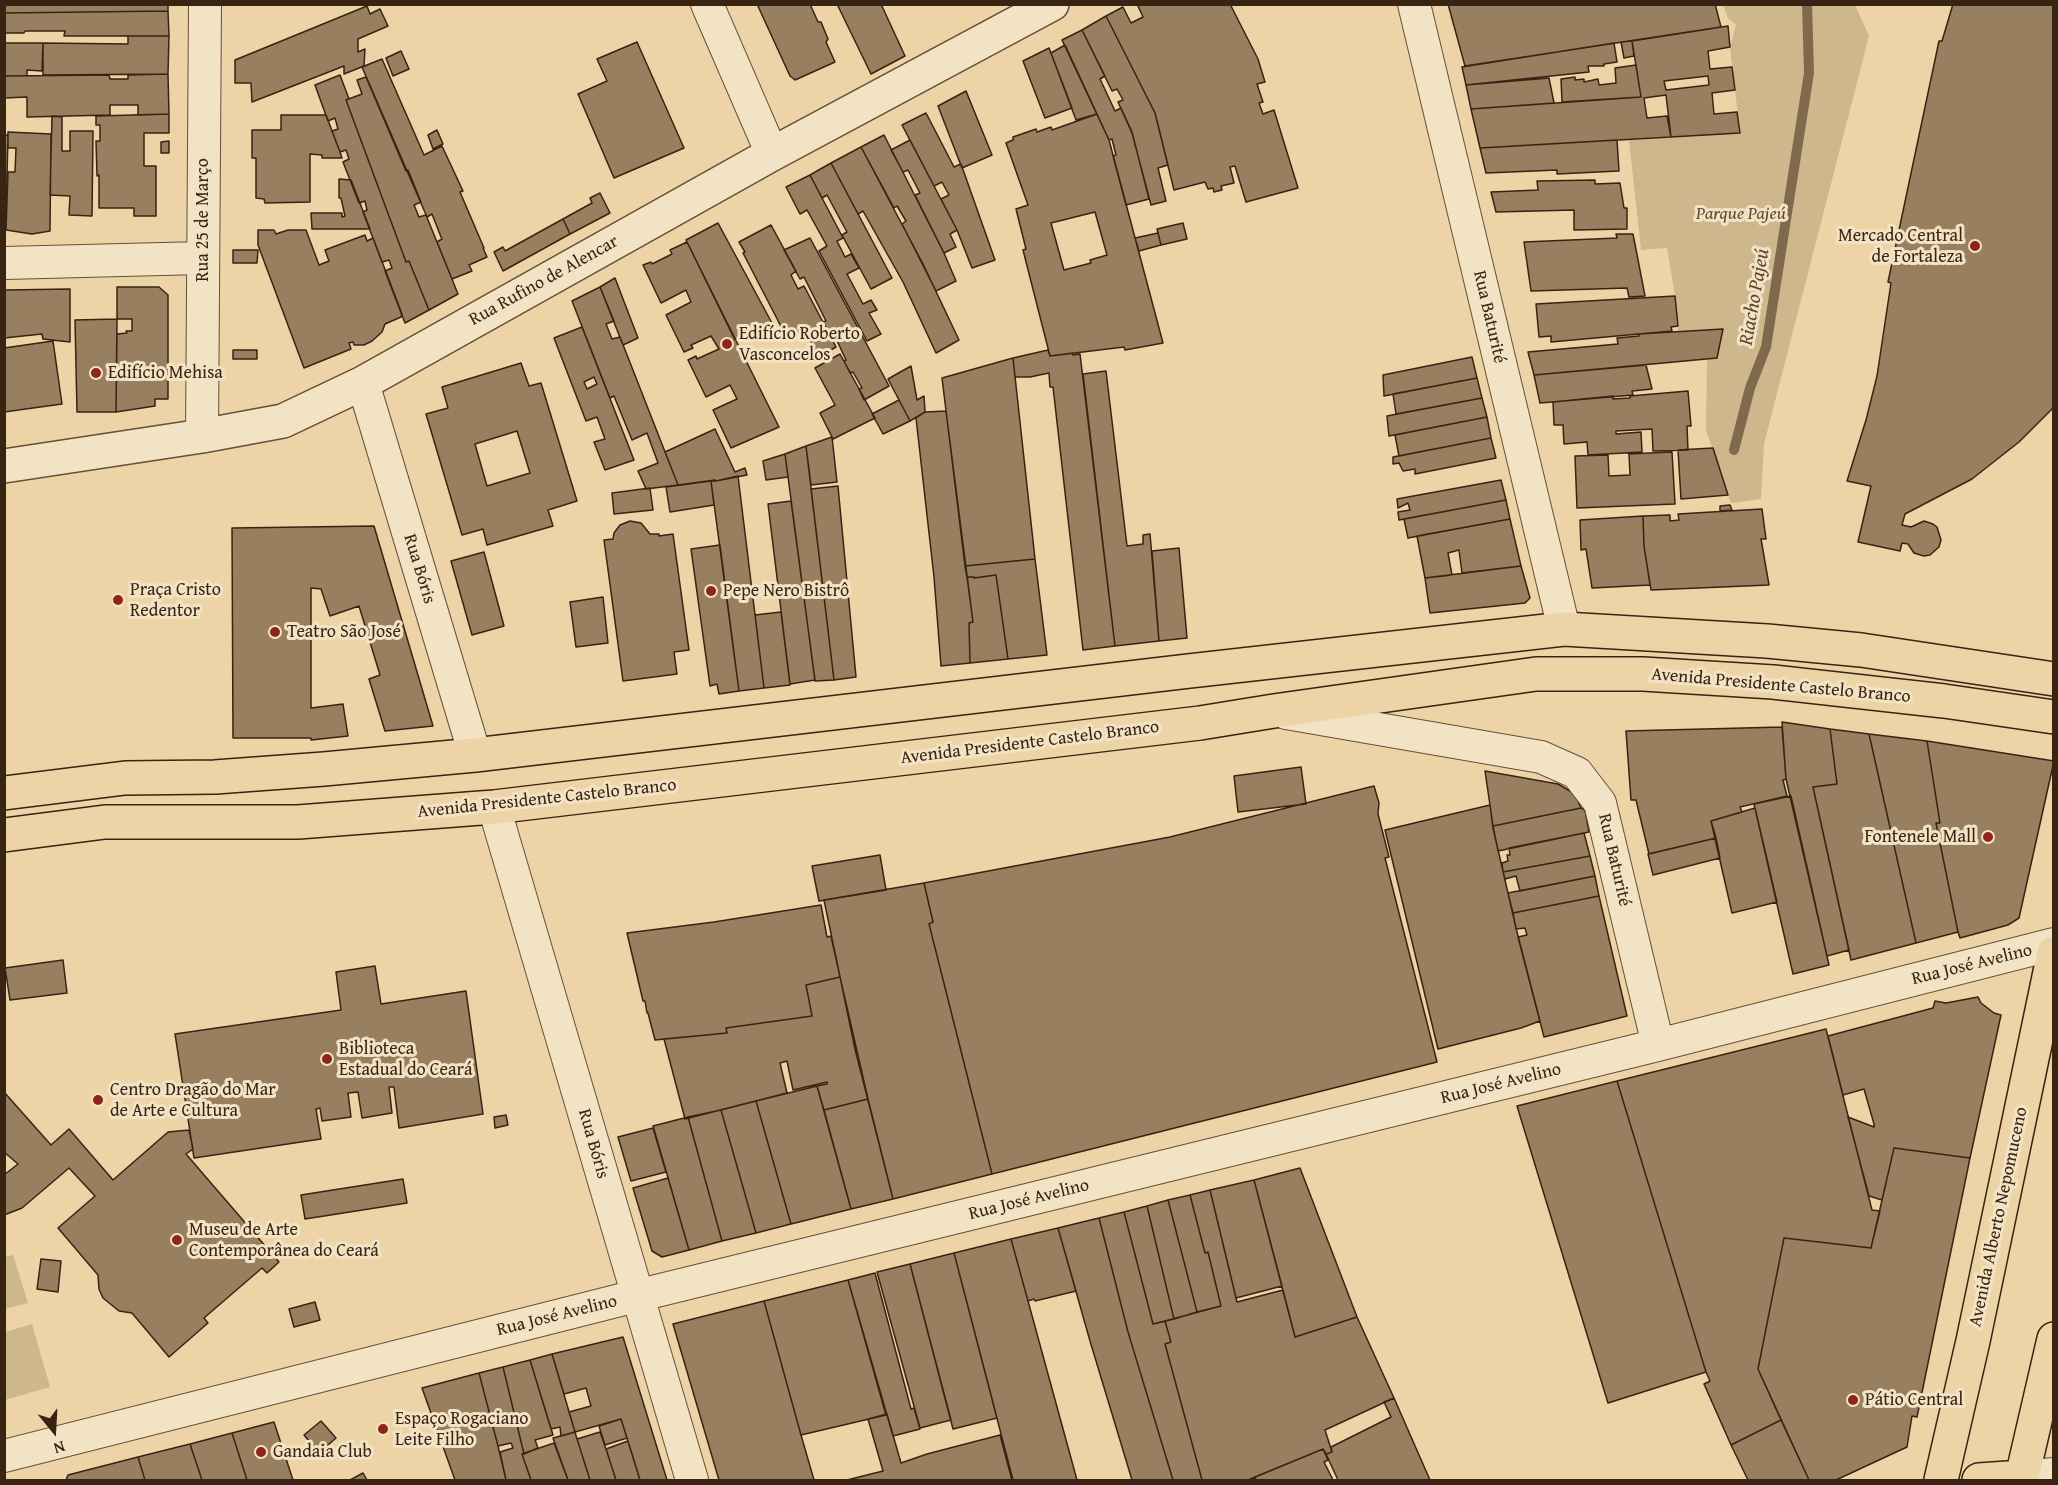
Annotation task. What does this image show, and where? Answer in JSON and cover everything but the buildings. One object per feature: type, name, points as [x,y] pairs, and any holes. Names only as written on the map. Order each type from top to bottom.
[{"type":"main road","points":[[4,793],[126,778],[214,777],[324,770],[475,755],[1564,629],[1767,641],[1861,650],[2054,679]]},
{"type":"main road","name":"Avenida Presidente Castelo Branco","points":[[4,835],[105,822],[298,822],[494,807],[1200,723],[1536,674],[1643,674],[1785,683],[2054,717]]},
{"type":"main road","name":"Avenida Alberto Nepomuceno","points":[[1941,1480],[1973,1341],[2054,953]]},
{"type":"main road","points":[[1979,1480],[2028,1478],[2054,1339]]},
{"type":"street","name":"Rua 25 de Março","points":[[202,436],[205,4]]},
{"type":"street","points":[[707,4],[772,154]]},
{"type":"street","name":"Rua Rufino de Alencar","points":[[4,466],[202,436],[283,421],[363,383],[772,154],[1052,4]]},
{"type":"street","name":"Rua Baturité","points":[[1414,4],[1564,629]]},
{"type":"street","points":[[4,262],[202,258]]},
{"type":"street","name":"Rua Bóris","points":[[363,383],[475,755]]},
{"type":"street","name":"Rua Baturité","points":[[1274,711],[1542,757],[1577,773],[1600,803],[1658,1045]]},
{"type":"street","name":"Rua Bóris","points":[[494,807],[692,1480]]},
{"type":"street","name":"Rua José Avelino","points":[[4,1456],[636,1296],[1658,1045],[2054,944]]},
{"type":"green space","name":"Parque Pajeú","points":[[1723,5],[1855,5],[1869,36],[1764,444],[1761,499],[1731,503],[1706,430],[1707,359],[1717,358],[1723,329],[1678,331],[1667,248],[1641,250],[1629,140],[1740,133],[1730,47],[1736,25],[1728,18]]},
{"type":"green space","points":[[13,1255],[28,1303],[5,1309],[5,1257]]},
{"type":"green space","points":[[32,1324],[50,1387],[5,1400],[5,1332]]},
{"type":"waterway","name":"Riacho Pajeú","points":[[1734,450],[1750,388],[1766,347],[1809,73],[1807,4]]},
{"type":"place","name":"Mercado Central de Fortaleza","points":[[1975,246]]},
{"type":"place","name":"Edifício Roberto Vasconcelos","points":[[727,344]]},
{"type":"place","name":"Edifício Mehisa","points":[[96,373]]},
{"type":"place","name":"Pepe Nero Bistrô","points":[[711,591]]},
{"type":"place","name":"Praça Cristo Redentor","points":[[118,600]]},
{"type":"place","name":"Teatro São José","points":[[275,632]]},
{"type":"place","name":"Fontenele Mall","points":[[1988,837]]},
{"type":"place","name":"Biblioteca Estadual do Ceará","points":[[327,1059]]},
{"type":"place","name":"Centro Dragão do Mar de Arte e Cultura","points":[[98,1100]]},
{"type":"place","name":"Museu de Arte Contemporânea do Ceará","points":[[177,1240]]},
{"type":"place","name":"Pátio Central","points":[[1853,1400]]},
{"type":"place","name":"Espaço Rogaciano Leite Filho","points":[[383,1429]]},
{"type":"place","name":"Gandaia Club","points":[[261,1452]]}]
